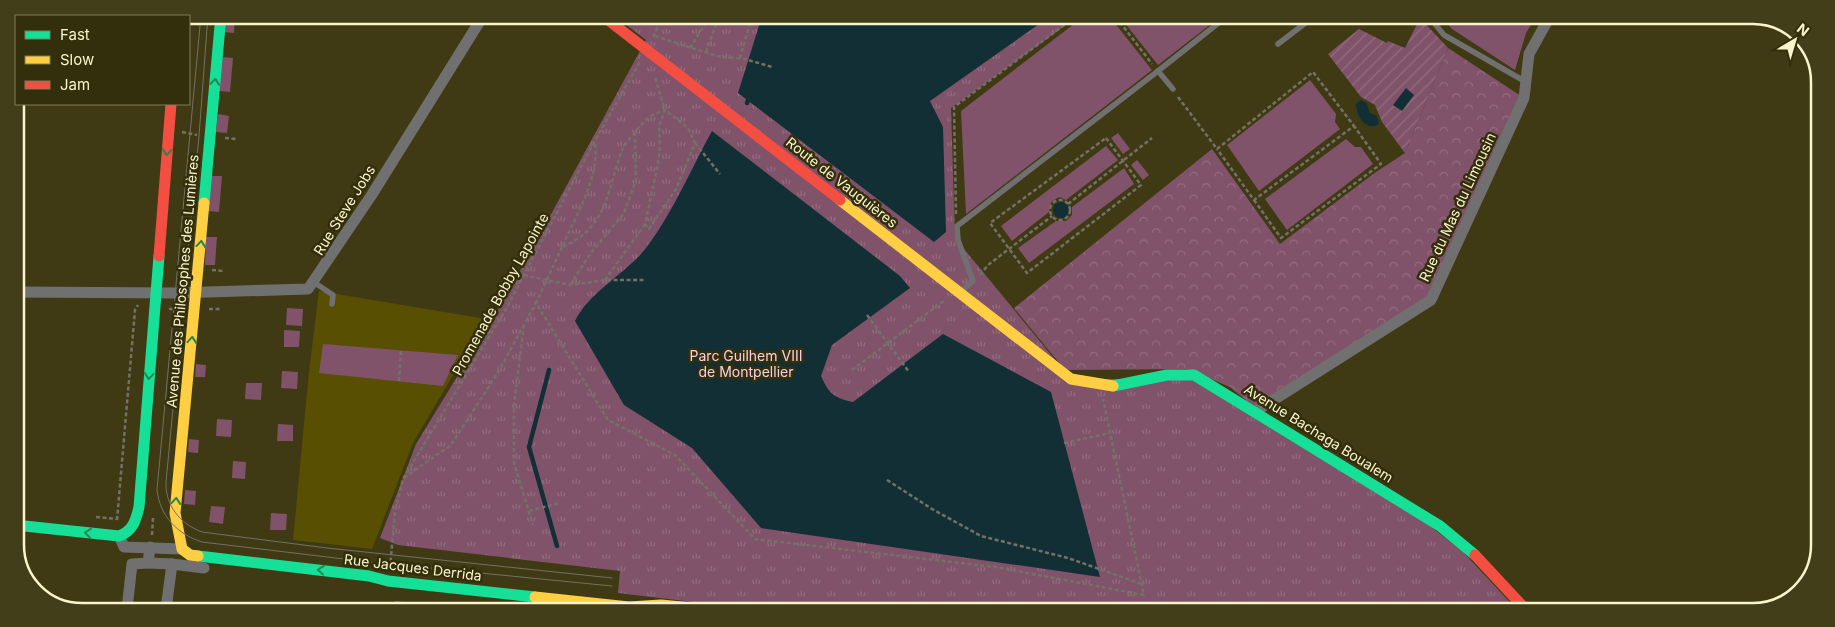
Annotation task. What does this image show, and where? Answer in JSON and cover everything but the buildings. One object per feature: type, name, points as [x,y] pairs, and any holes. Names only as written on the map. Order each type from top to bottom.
[{"type":"street","name":"Avenue des Philosophes des Lumières","points":[[182,549],[175,513],[220,24]]},
{"type":"street","name":"Rue Steve Jobs","points":[[315,283],[477,24]]},
{"type":"street","name":"Route de Vauguières","points":[[613,24],[1062,372]]},
{"type":"street","name":"Rue du Mas du Limousin","points":[[1256,411],[1431,300],[1524,98],[1529,54],[1546,24]]},
{"type":"street","name":"Avenue des Philosophes des Lumières","points":[[119,536],[126,535],[132,528],[139,507],[171,105]]},
{"type":"street","points":[[24,292],[302,291],[308,290],[315,283]]},
{"type":"street","name":"Avenue Bachaga Boualem","points":[[1062,372],[1071,379],[1100,386],[1123,386],[1186,372],[1201,379],[1256,411],[1440,526],[1465,544],[1520,603]]},
{"type":"street","points":[[24,527],[119,536]]},
{"type":"street","name":"Rue Jacques Derrida","points":[[119,536],[124,547],[182,549],[190,555],[202,557],[369,576],[388,581],[592,603]]},
{"type":"street","points":[[148,564],[150,547]]},
{"type":"street","points":[[127,603],[132,564],[172,564],[204,568]]},
{"type":"street","points":[[167,603],[172,564]]},
{"type":"lane","points":[[959,292],[973,281],[958,240],[957,226],[1217,24]]},
{"type":"lane","points":[[1278,44],[1304,24]]},
{"type":"lane","points":[[1435,24],[1444,35],[1526,82]]},
{"type":"lane","points":[[1158,71],[1173,89]]},
{"type":"lane","points":[[315,283],[333,295],[332,304]]},
{"type":"path","name":"Promenade Bobby Lapointe","points":[[388,581],[395,512],[403,479],[506,309],[594,142],[647,50],[659,24]]},
{"type":"path","points":[[690,48],[705,24]]},
{"type":"path","points":[[706,52],[716,24]]},
{"type":"path","points":[[740,58],[750,24]]},
{"type":"path","points":[[957,226],[954,107],[1065,24]]},
{"type":"path","points":[[1121,24],[1158,71]]},
{"type":"path","points":[[654,36],[690,48],[740,58],[772,67]]},
{"type":"path","points":[[1173,89],[1281,238],[1381,164],[1314,72],[1218,149]]},
{"type":"path","points":[[655,74],[666,110],[688,128],[695,143],[720,174]]},
{"type":"path","points":[[562,247],[576,241],[601,212],[610,196],[622,149],[648,118],[666,110]]},
{"type":"path","points":[[605,280],[645,224],[658,164],[660,147],[658,126],[666,110]]},
{"type":"path","points":[[1254,200],[1354,126]]},
{"type":"path","points":[[570,284],[590,254],[624,213],[636,180],[635,134]]},
{"type":"path","points":[[1106,138],[1142,185],[1027,273],[1009,250],[990,223],[1106,138]]},
{"type":"path","points":[[1068,204],[1152,138]]},
{"type":"path","points":[[403,479],[450,445],[497,374],[536,303],[589,185],[596,158],[594,142]]},
{"type":"path","points":[[645,224],[649,229],[676,189],[695,143]]},
{"type":"path","points":[[1060,200],[1068,204],[1070,211],[1068,217],[1058,220],[1052,216],[1050,208],[1054,202],[1060,200]]},
{"type":"path","points":[[973,281],[988,265],[1052,216]]},
{"type":"path","points":[[524,275],[546,281],[570,284],[605,280],[645,280]]},
{"type":"path","points":[[852,370],[934,307],[959,292]]},
{"type":"path","points":[[536,303],[608,420],[675,455],[755,539],[996,567],[1144,595],[1100,386]]},
{"type":"path","points":[[867,315],[909,372]]},
{"type":"path","points":[[525,321],[514,405],[514,463],[533,526]]},
{"type":"path","points":[[400,381],[402,350]]},
{"type":"path","points":[[1064,443],[1110,433]]},
{"type":"path","points":[[887,480],[981,536],[1068,558],[1142,584]]},
{"type":"path","points":[[528,511],[559,503]]},
{"type":"shaded area","points":[[319,291],[486,319],[413,443],[372,549],[293,540],[309,372]]},
{"type":"green space","points":[[224,24],[234,24],[234,33],[223,32]]},
{"type":"green space","name":"Parc Guilhem VIII de Montpellier","points":[[625,24],[1067,24],[951,108],[955,238],[1066,373],[1104,379],[1190,379],[1430,526],[1463,552],[1511,603],[702,603],[618,593],[620,571],[398,545],[380,538],[416,444],[507,295],[646,40]]},
{"type":"green space","points":[[1074,24],[1116,24],[1152,70],[966,214],[961,111]]},
{"type":"green space","points":[[1126,24],[1211,24],[1158,65]]},
{"type":"green space","points":[[1417,24],[1426,24],[1448,48],[1405,153],[1382,122],[1375,105],[1361,97],[1328,54],[1359,29],[1387,43],[1388,41],[1405,48]]},
{"type":"green space","points":[[1447,24],[1531,24],[1526,33],[1515,70],[1452,29]]},
{"type":"green space","points":[[1448,48],[1524,98],[1431,300],[1258,410],[1230,387],[1187,369],[1065,370],[1014,308],[1212,149],[1280,244],[1376,172],[1405,153]]},
{"type":"green space","points":[[221,57],[233,58],[230,92],[219,91]]},
{"type":"green space","points":[[1310,80],[1336,114],[1335,122],[1340,129],[1259,191],[1227,145]]},
{"type":"green space","points":[[218,114],[229,116],[227,133],[216,132]]},
{"type":"green space","points":[[1118,133],[1130,149],[1123,154],[1111,138]]},
{"type":"green space","points":[[1346,139],[1355,147],[1361,147],[1373,164],[1287,230],[1265,199]]},
{"type":"green space","points":[[1106,146],[1118,160],[1066,200],[1059,197],[1051,202],[1049,212],[1012,241],[1001,226]]},
{"type":"green space","points":[[1137,160],[1149,175],[1143,180],[1131,165]]},
{"type":"green space","points":[[1124,168],[1134,184],[1029,263],[1018,248],[1056,221],[1066,221],[1072,215],[1072,207]]},
{"type":"green space","points":[[210,176],[222,176],[219,212],[208,211]]},
{"type":"green space","points":[[206,237],[217,237],[215,265],[205,265]]},
{"type":"green space","points":[[287,308],[303,309],[302,326],[286,325]]},
{"type":"green space","points":[[284,330],[300,331],[299,347],[284,347]]},
{"type":"green space","points":[[323,344],[458,355],[443,386],[319,373]]},
{"type":"green space","points":[[196,364],[206,365],[205,377],[195,377]]},
{"type":"green space","points":[[282,371],[298,372],[297,389],[281,388]]},
{"type":"green space","points":[[246,383],[262,383],[261,400],[245,399]]},
{"type":"green space","points":[[217,419],[232,420],[231,437],[216,436]]},
{"type":"green space","points":[[278,424],[293,425],[293,441],[277,441]]},
{"type":"green space","points":[[189,439],[199,440],[198,453],[188,452]]},
{"type":"green space","points":[[233,461],[246,462],[245,479],[232,478]]},
{"type":"green space","points":[[185,490],[196,491],[195,505],[184,504]]},
{"type":"green space","points":[[211,506],[225,507],[223,524],[209,522]]},
{"type":"green space","points":[[271,513],[287,514],[286,530],[270,530]]},
{"type":"green space","points":[[395,601],[411,603],[394,603]]},
{"type":"water","points":[[760,24],[1039,24],[930,101],[943,127],[946,232],[934,242],[738,93]]},
{"type":"water","points":[[1406,88],[1414,95],[1402,111],[1393,105]]},
{"type":"water","points":[[1361,100],[1367,104],[1370,113],[1377,116],[1379,124],[1370,126],[1362,121],[1356,104]]},
{"type":"water","points":[[712,131],[900,276],[910,288],[832,345],[821,376],[833,394],[841,399],[853,402],[943,334],[1051,392],[1100,577],[761,528],[692,448],[624,405],[575,321],[597,293],[632,263],[651,241],[670,211]]},
{"type":"water","points":[[1061,202],[1067,204],[1069,210],[1067,216],[1061,218],[1055,216],[1053,210],[1055,204]]},
{"type":"waterway","points":[[747,103],[750,95]]},
{"type":"waterway","points":[[549,370],[529,447],[557,546]]},
{"type":"tram line","points":[[200,24],[157,490],[162,508],[171,523],[193,539],[202,542],[369,562],[612,586]]},
{"type":"tram line","points":[[207,24],[199,136],[166,482],[168,498],[175,513],[187,524],[202,532],[327,548],[612,578]]},
{"type":"traffic: fast","points":[[204,203],[220,24]]},
{"type":"traffic: fast","points":[[24,526],[119,536],[131,528],[139,507],[159,256]]},
{"type":"traffic: fast","points":[[1113,386],[1167,375],[1194,375],[1440,526],[1475,555]]},
{"type":"traffic: fast","points":[[198,556],[369,576],[388,581],[535,597]]},
{"type":"traffic: slow","points":[[840,200],[1071,379],[1113,386]]},
{"type":"traffic: slow","points":[[198,556],[190,555],[182,549],[175,513],[204,203]]},
{"type":"traffic: slow","points":[[535,597],[591,603]]},
{"type":"traffic: jam","points":[[613,24],[840,200]]},
{"type":"traffic: jam","points":[[159,256],[171,105]]},
{"type":"traffic: jam","points":[[1475,555],[1520,603]]}]
